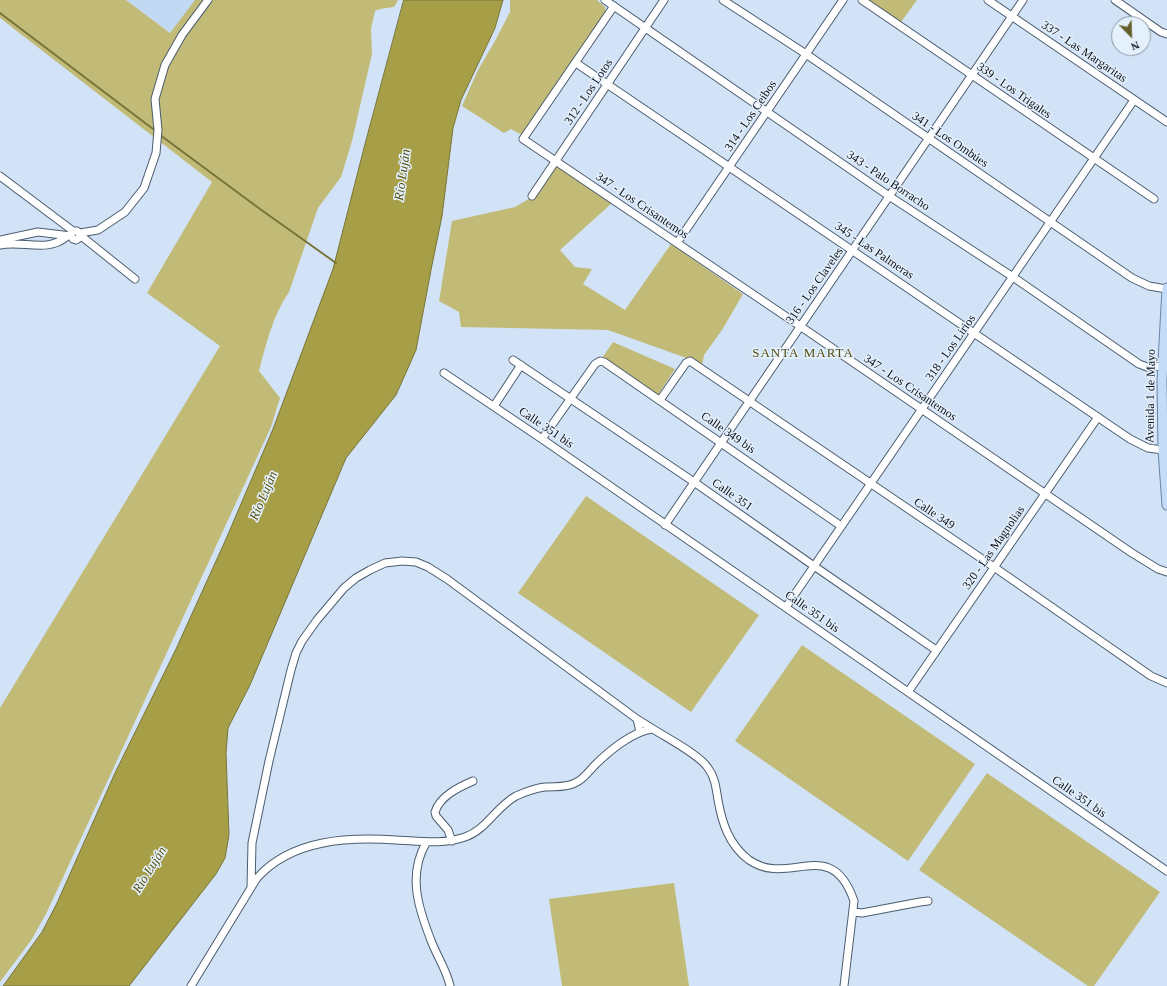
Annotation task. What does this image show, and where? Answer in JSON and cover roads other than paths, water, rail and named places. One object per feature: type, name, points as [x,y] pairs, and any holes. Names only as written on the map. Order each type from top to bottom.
[{"type":"main road","name":"Avenida 1 de Mayo","points":[[1167,288],[1163,366],[1163,450],[1167,505]]},
{"type":"street","points":[[1,243],[38,232],[74,234],[98,230],[125,212],[144,188],[156,153],[158,133],[155,99],[165,65],[182,35],[208,0]]},
{"type":"street","name":"343 - Palo Borracho","points":[[605,0],[889,196],[1013,277],[1139,364],[1147,367],[1163,366]]},
{"type":"street","name":"312 - Los Lotos","points":[[532,196],[664,0]]},
{"type":"street","name":"341 - Los Ombúes","points":[[723,0],[806,54],[1137,281],[1149,286],[1167,288]]},
{"type":"street","name":"314 - Los Ceibos","points":[[677,243],[843,0]]},
{"type":"street","name":"339 - Los Trigales","points":[[862,0],[1154,199]]},
{"type":"street","name":"337 - Las Margaritas","points":[[988,0],[1167,122]]},
{"type":"street","name":"316 - Los Claveles","points":[[665,525],[1024,0]]},
{"type":"street","points":[[1116,0],[1161,32],[1167,34]]},
{"type":"street","points":[[576,63],[614,6]]},
{"type":"street","name":"345 - Las Palmeras","points":[[576,63],[1130,439],[1148,448],[1163,450]]},
{"type":"street","name":"347 - Los Crisantemos","points":[[576,63],[523,139],[1132,553],[1158,569],[1167,572]]},
{"type":"street","name":"318 - Los Lirios","points":[[786,607],[1134,100]]},
{"type":"street","points":[[0,176],[74,234],[135,279]]},
{"type":"street","points":[[1,243],[45,246],[62,241],[74,234]]},
{"type":"street","name":"Calle 351","points":[[513,360],[694,482],[936,650]]},
{"type":"street","name":"Calle 349 bis","points":[[571,399],[595,364],[600,361],[604,362],[842,526]]},
{"type":"street","name":"Calle 349","points":[[660,400],[686,362],[690,362],[994,567],[1151,676],[1167,683]]},
{"type":"street","points":[[494,406],[521,365]]},
{"type":"street","name":"Calle 351 bis","points":[[444,373],[786,607],[1167,871]]},
{"type":"street","points":[[542,439],[571,399]]},
{"type":"street","name":"320 - Las Magnolias","points":[[908,692],[1098,417]]},
{"type":"street","points":[[251,887],[252,843],[269,761],[296,653],[317,620],[334,598],[356,578],[385,563],[402,561],[416,562],[428,567],[447,579],[637,719],[701,760],[708,767],[715,782],[720,813],[725,830],[734,846],[751,861],[764,867],[772,868],[784,869],[813,865],[834,869],[850,888],[854,901],[854,912],[844,986]]},
{"type":"street","points":[[637,719],[640,732]]},
{"type":"street","points":[[191,986],[251,887],[265,869],[278,859],[311,846],[334,841],[396,840],[426,843],[452,841],[474,834],[482,828],[502,807],[516,797],[532,790],[544,787],[575,783],[617,746],[640,732],[653,729]]},
{"type":"street","points":[[452,841],[448,830],[436,816],[436,807],[460,786],[473,781]]},
{"type":"street","points":[[426,843],[420,854],[417,866],[417,898],[432,944],[448,977],[450,986]]},
{"type":"street","points":[[854,912],[862,913],[928,901]]},
{"type":"water","name":"Río Luján","points":[[404,0],[503,0],[495,28],[461,100],[453,128],[442,216],[416,350],[396,395],[346,458],[250,685],[228,728],[226,753],[229,835],[225,858],[216,874],[129,986],[3,986],[42,932],[57,903],[115,773],[176,649],[226,539],[273,429],[333,269]]},
{"type":"waterway","points":[[0,13],[157,132]]},
{"type":"waterway","points":[[160,135],[336,263]]},
{"type":"district","name":"SANTA MARTA","points":[[803,354]]}]
